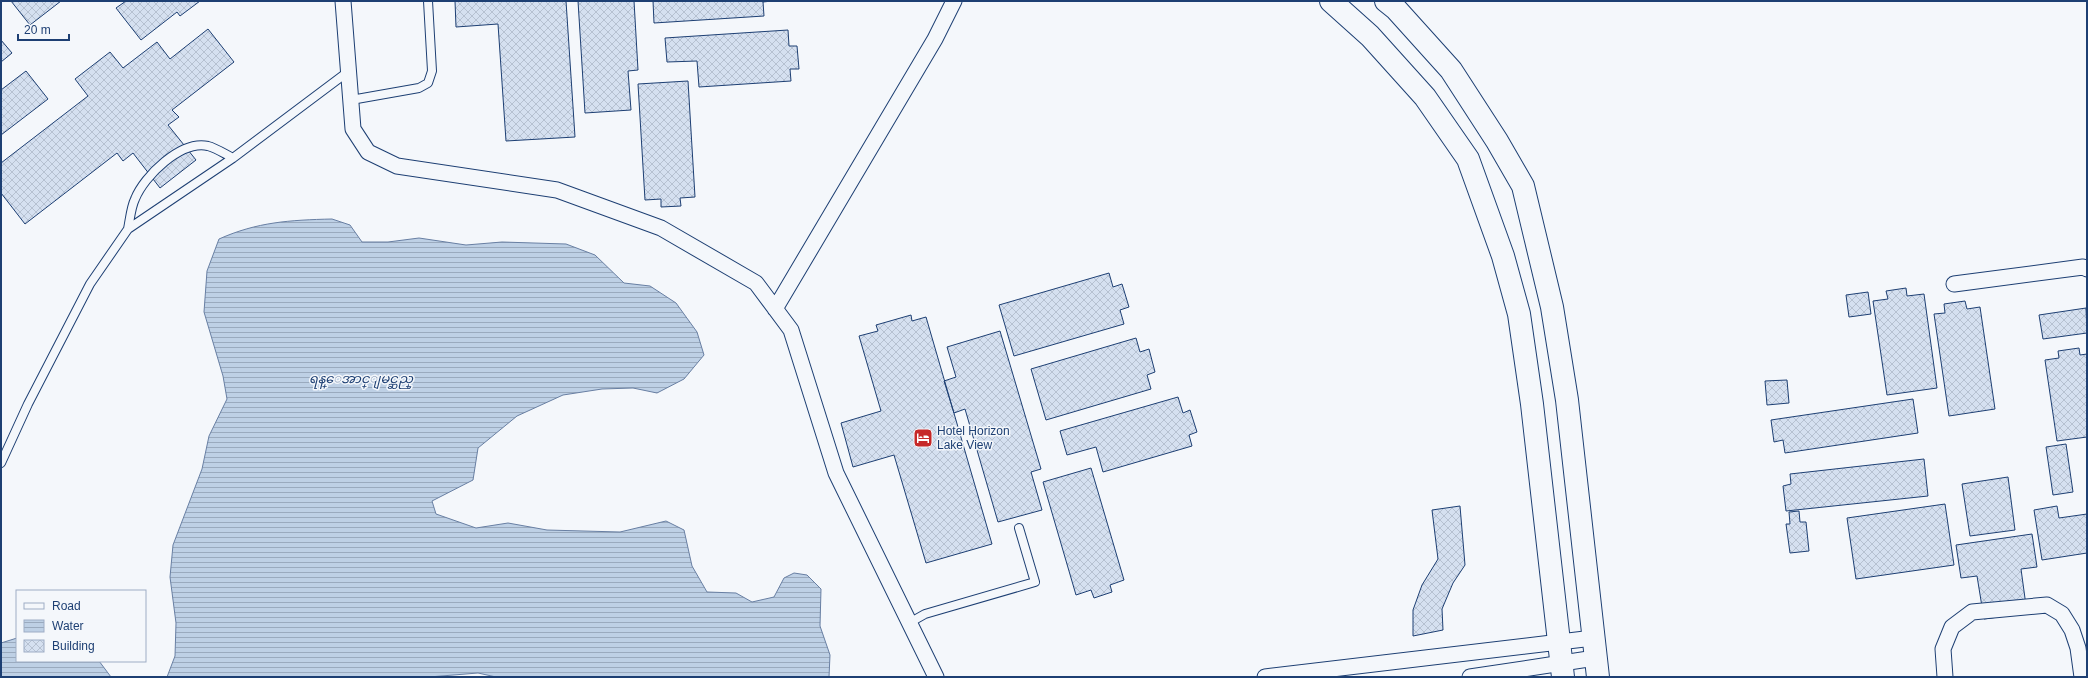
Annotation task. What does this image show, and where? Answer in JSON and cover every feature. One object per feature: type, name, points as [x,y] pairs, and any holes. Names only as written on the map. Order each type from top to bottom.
[{"type":"main road","points":[[1331,1],[1370,36],[1425,96],[1468,159],[1503,256],[1519,314],[1532,404],[1561,661]]},
{"type":"main road","points":[[1386,1],[1396,9],[1451,70],[1497,141],[1523,186],[1552,307],[1567,400],[1595,658]]},
{"type":"street","points":[[344,1],[353,129],[368,152],[397,166],[557,190],[661,228],[756,283],[791,330],[836,473],[936,677]]},
{"type":"street","points":[[775,309],[935,39],[954,1]]},
{"type":"street","points":[[1954,284],[2084,267],[2087,269]]},
{"type":"street","points":[[1944,677],[1943,649],[1952,627],[1972,612],[2047,605],[2062,614],[2083,646],[2082,677]]},
{"type":"street","points":[[1265,677],[1595,658]]},
{"type":"street","points":[[1470,677],[1561,661],[1595,658]]},
{"type":"lane","points":[[351,100],[419,88],[428,84],[432,71],[428,1]]},
{"type":"lane","points":[[1,463],[28,404],[90,284],[128,229],[233,158],[349,71]]},
{"type":"lane","points":[[128,229],[134,199],[147,179],[166,160],[192,147],[207,146],[233,158]]},
{"type":"lane","points":[[909,623],[925,614],[1035,582],[1019,528]]},
{"type":"water","name":"ရန္ေအာင္ျမင္ဆည္","points":[[332,219],[350,225],[362,242],[388,242],[419,238],[466,245],[502,242],[566,244],[595,255],[624,283],[650,286],[676,303],[697,332],[704,355],[684,379],[657,393],[633,388],[602,389],[563,395],[517,416],[478,448],[473,480],[432,501],[436,514],[476,528],[508,523],[547,530],[620,532],[666,521],[684,530],[692,566],[707,592],[736,593],[752,602],[774,597],[784,578],[794,573],[807,575],[821,589],[820,626],[830,655],[829,677],[496,677],[478,673],[429,677],[167,677],[175,656],[176,623],[170,577],[173,545],[202,469],[209,436],[227,399],[223,376],[204,312],[207,271],[219,239],[233,233],[260,225],[288,221]]},
{"type":"water","points":[[16,638],[16,662],[100,662],[111,677],[1,677],[1,643]]},
{"type":"building","points":[[11,1],[61,1],[30,25]]},
{"type":"building","points":[[126,1],[200,1],[180,16],[177,12],[141,40],[116,8]]},
{"type":"building","points":[[455,1],[566,1],[575,137],[506,141],[498,24],[456,27]]},
{"type":"building","points":[[578,1],[634,1],[638,70],[628,71],[631,110],[585,113]]},
{"type":"building","points":[[653,1],[772,1],[763,2],[764,16],[654,23]]},
{"type":"building","points":[[208,29],[234,62],[172,110],[179,117],[168,125],[196,160],[160,188],[133,153],[123,161],[117,153],[25,224],[1,193],[1,163],[88,96],[75,79],[110,52],[123,68],[157,42],[170,59]]},
{"type":"building","points":[[788,30],[789,46],[797,46],[799,69],[790,69],[791,81],[699,87],[697,61],[667,62],[665,38]]},
{"type":"building","points":[[1,40],[12,53],[1,62]]},
{"type":"building","points":[[26,71],[48,99],[1,135],[1,90]]},
{"type":"building","points":[[688,81],[695,197],[680,198],[681,206],[661,207],[661,199],[645,200],[638,84]]},
{"type":"building","points":[[1109,273],[1113,287],[1122,284],[1129,307],[1120,310],[1124,324],[1014,356],[999,305]]},
{"type":"building","points":[[1906,288],[1907,296],[1924,294],[1937,388],[1887,395],[1873,301],[1888,299],[1886,291]]},
{"type":"building","points":[[1868,292],[1871,314],[1849,317],[1846,295]]},
{"type":"building","points":[[1965,301],[1967,309],[1980,307],[1995,409],[1949,416],[1934,314],[1945,313],[1944,304]]},
{"type":"building","points":[[2086,308],[2087,333],[2043,339],[2039,315]]},
{"type":"building","points":[[911,315],[912,321],[926,317],[992,544],[926,563],[894,455],[853,467],[841,423],[881,411],[859,336],[878,331],[876,325]]},
{"type":"building","points":[[1000,331],[1041,469],[1031,472],[1042,510],[998,522],[965,409],[954,413],[944,381],[956,377],[947,347]]},
{"type":"building","points":[[1136,338],[1140,352],[1149,349],[1155,372],[1147,375],[1151,389],[1046,420],[1031,369]]},
{"type":"building","points":[[2079,348],[2080,355],[2087,354],[2087,437],[2057,441],[2045,360],[2059,358],[2058,351]]},
{"type":"building","points":[[1787,380],[1789,403],[1767,405],[1765,381]]},
{"type":"building","points":[[1178,397],[1183,413],[1190,410],[1197,432],[1189,435],[1192,446],[1103,472],[1096,447],[1067,455],[1060,431]]},
{"type":"building","points":[[1913,399],[1918,433],[1785,453],[1783,440],[1774,442],[1771,420]]},
{"type":"building","points":[[2066,444],[2073,492],[2053,495],[2046,447]]},
{"type":"building","points":[[1924,459],[1928,496],[1786,511],[1783,486],[1791,484],[1790,474]]},
{"type":"building","points":[[1091,468],[1124,580],[1110,585],[1112,592],[1094,598],[1091,590],[1076,595],[1043,482]]},
{"type":"building","points":[[2008,477],[2015,530],[1970,536],[1962,484]]},
{"type":"building","points":[[1945,504],[1954,565],[1856,579],[1847,518]]},
{"type":"building","points":[[1460,506],[1465,565],[1453,583],[1442,609],[1443,630],[1413,636],[1413,610],[1422,585],[1438,559],[1432,510]]},
{"type":"building","points":[[2057,506],[2059,518],[2087,514],[2087,553],[2042,560],[2034,510]]},
{"type":"building","points":[[1799,511],[1800,522],[1806,522],[1809,551],[1790,553],[1786,524],[1790,524],[1789,512]]},
{"type":"building","points":[[2032,534],[2037,567],[2021,569],[2027,613],[1984,619],[1977,576],[1961,578],[1956,545]]},
{"type":"place","name":"Hotel Horizon Lake View","points":[[923,438]]}]
